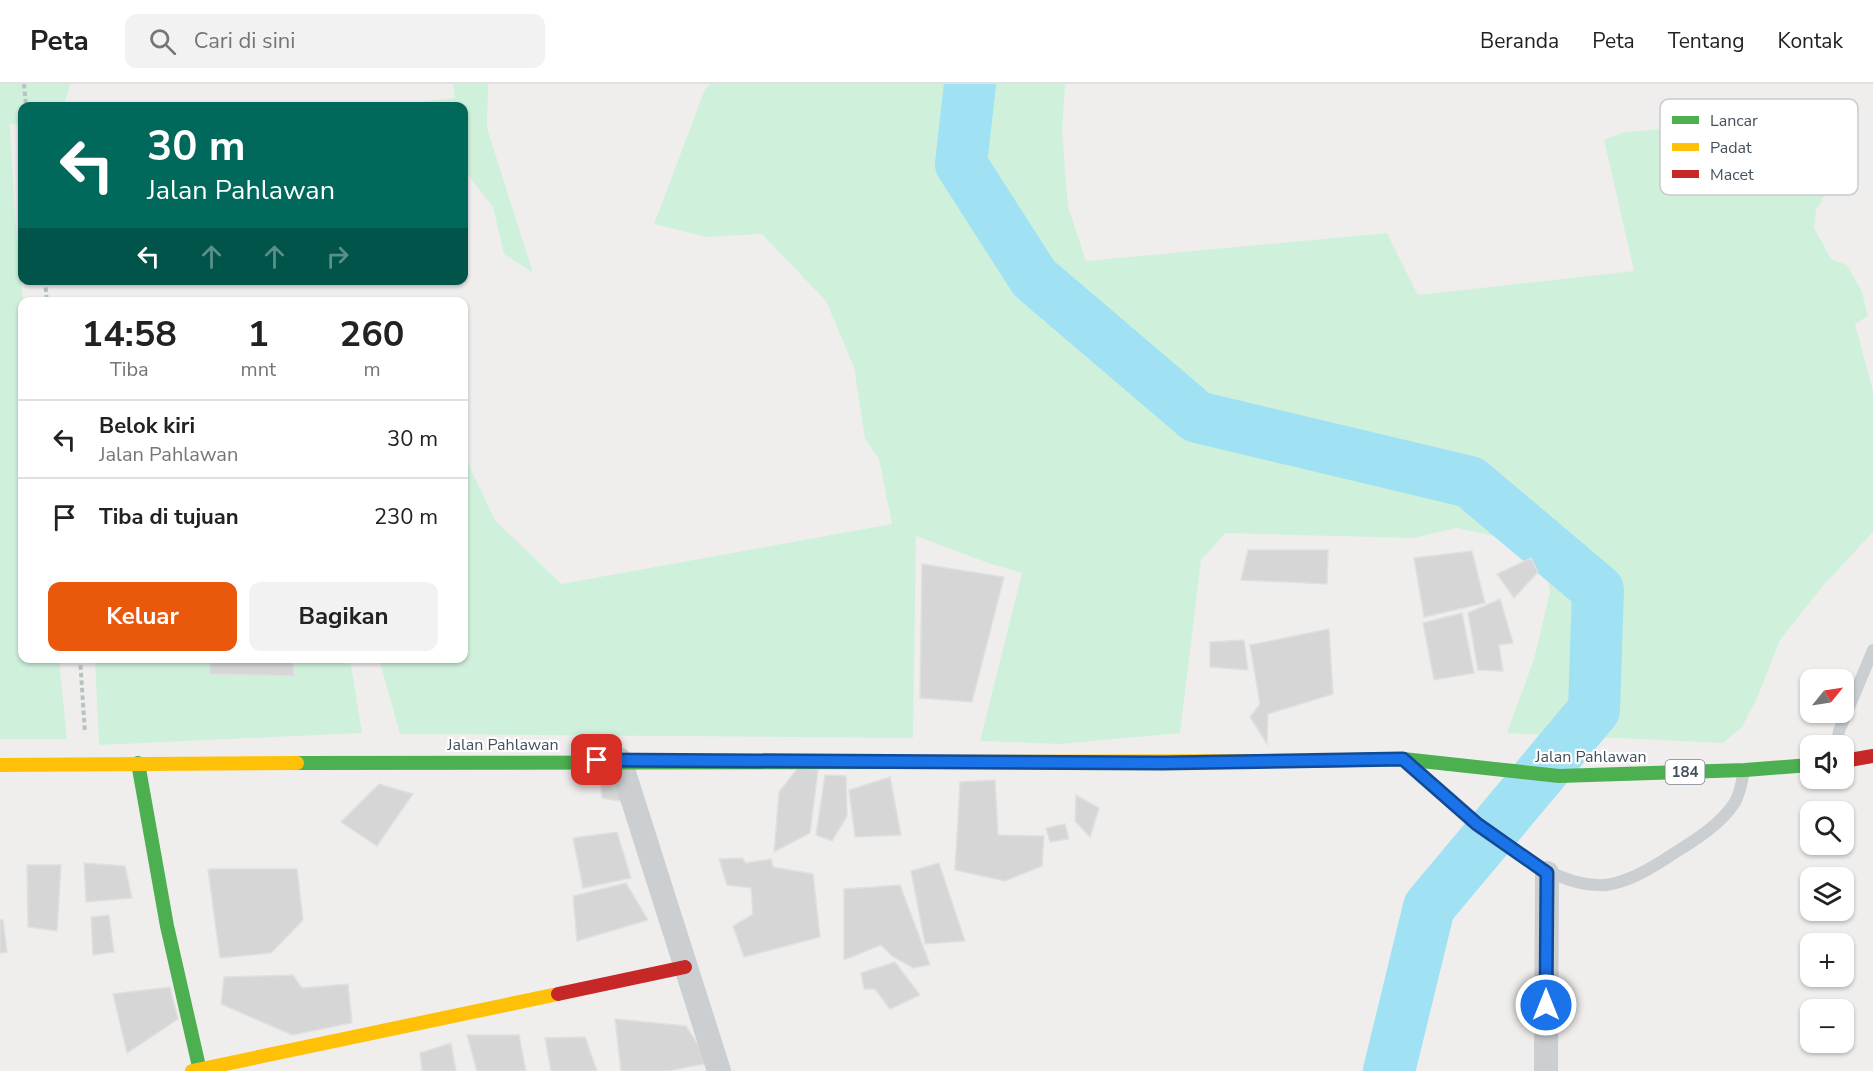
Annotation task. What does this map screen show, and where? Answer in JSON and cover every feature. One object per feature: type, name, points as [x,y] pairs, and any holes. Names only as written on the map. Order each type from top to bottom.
[{"type":"main road","points":[[1854,759],[1873,756]]},
{"type":"main road","name":"Jalan Pahlawan","points":[[0,765],[620,760],[1163,763],[1403,759],[1559,776],[1745,770],[1800,766]]},
{"type":"main road","points":[[138,763],[167,926],[197,1070],[685,968]]},
{"type":"street","points":[[620,760],[719,1071]]},
{"type":"street","points":[[1546,1071],[1547,873]]},
{"type":"lane","points":[[1839,735],[1873,650]]},
{"type":"lane","points":[[1403,759],[1477,824],[1547,873],[1598,886],[1625,879],[1654,867],[1719,821],[1736,801],[1745,770]]},
{"type":"path","points":[[24,84],[26,102]]},
{"type":"path","points":[[80,663],[87,764]]},
{"type":"green space","points":[[0,84],[70,84],[65,102],[18,102],[18,125],[10,124],[18,248],[18,285],[21,285],[23,297],[18,297],[18,663],[59,663],[67,739],[0,739]]},
{"type":"green space","points":[[453,84],[488,84],[487,128],[533,273],[504,254],[493,207],[468,175],[468,102],[420,102],[455,98]]},
{"type":"green space","points":[[711,84],[1065,84],[1062,130],[1068,206],[1086,261],[1387,233],[1418,295],[1634,271],[1604,140],[1624,132],[1660,129],[1660,195],[1824,195],[1816,210],[1814,228],[1831,259],[1847,265],[1862,292],[1868,316],[1855,324],[1873,391],[1873,532],[1822,587],[1780,640],[1758,696],[1742,727],[1723,743],[1507,733],[1534,659],[1550,592],[1547,568],[1522,542],[1456,528],[1413,538],[1225,533],[1201,560],[1180,733],[1060,744],[980,741],[1022,573],[916,536],[913,738],[400,734],[380,663],[468,663],[468,463],[495,520],[561,584],[892,524],[879,459],[865,439],[854,367],[826,301],[762,234],[706,237],[654,224],[705,89]]},
{"type":"green space","points":[[95,663],[351,663],[362,733],[99,745]]},
{"type":"building","points":[[1248,550],[1328,550],[1327,584],[1241,580]]},
{"type":"building","points":[[1472,551],[1485,603],[1424,617],[1414,558]]},
{"type":"building","points":[[1531,558],[1538,572],[1514,598],[1497,574]]},
{"type":"building","points":[[922,564],[1004,577],[972,702],[920,698]]},
{"type":"building","points":[[1500,599],[1513,643],[1499,645],[1503,671],[1478,670],[1468,613]]},
{"type":"building","points":[[1462,613],[1474,673],[1434,680],[1423,623]]},
{"type":"building","points":[[1329,629],[1333,694],[1268,714],[1267,744],[1250,717],[1260,704],[1250,645]]},
{"type":"building","points":[[1244,640],[1248,670],[1210,667],[1210,642]]},
{"type":"building","points":[[209,663],[293,663],[294,676],[210,674]]},
{"type":"building","points":[[797,769],[818,770],[810,833],[774,852],[779,792]]},
{"type":"building","points":[[619,773],[627,802],[602,798],[600,777]]},
{"type":"building","points":[[825,775],[846,776],[847,816],[832,841],[816,835]]},
{"type":"building","points":[[890,777],[901,835],[855,837],[849,790]]},
{"type":"building","points":[[995,780],[998,835],[1044,836],[1042,866],[1005,881],[955,870],[960,782]]},
{"type":"building","points":[[379,784],[413,794],[377,846],[341,822]]},
{"type":"building","points":[[1076,795],[1099,808],[1090,837],[1075,821]]},
{"type":"building","points":[[1065,824],[1069,839],[1050,842],[1046,828]]},
{"type":"building","points":[[617,832],[631,878],[583,888],[573,838]]},
{"type":"building","points":[[742,858],[746,863],[771,859],[773,867],[813,874],[820,937],[744,957],[733,926],[753,914],[751,888],[727,885],[719,859]]},
{"type":"building","points":[[84,863],[125,866],[132,898],[86,902]]},
{"type":"building","points":[[939,863],[965,941],[925,944],[911,871]]},
{"type":"building","points":[[27,865],[61,865],[57,931],[28,927]]},
{"type":"building","points":[[208,869],[297,869],[303,920],[271,953],[220,958]]},
{"type":"building","points":[[626,883],[648,920],[577,941],[573,896]]},
{"type":"building","points":[[900,885],[930,965],[913,968],[892,956],[881,945],[844,960],[844,889]]},
{"type":"building","points":[[109,915],[114,952],[93,955],[91,917]]},
{"type":"building","points":[[0,920],[3,920],[7,952],[0,953]]},
{"type":"building","points":[[895,962],[920,995],[890,1009],[875,989],[864,989],[861,973]]},
{"type":"building","points":[[293,975],[302,988],[348,984],[352,1023],[292,1035],[221,1004],[224,977]]},
{"type":"building","points":[[170,987],[178,1019],[127,1053],[113,994]]},
{"type":"building","points":[[615,1019],[686,1026],[710,1063],[667,1071],[621,1071]]},
{"type":"building","points":[[467,1035],[519,1035],[526,1071],[477,1071]]},
{"type":"building","points":[[585,1037],[597,1071],[551,1071],[545,1038]]},
{"type":"building","points":[[451,1043],[456,1071],[422,1071],[420,1053]]},
{"type":"waterway","points":[[970,84],[961,164],[1034,278],[1197,417],[1470,482],[1598,590],[1594,710],[1429,907],[1389,1071]]},
{"type":"traffic: fast","points":[[1307,761],[1403,759],[1559,776],[1745,770],[1800,766]]},
{"type":"traffic: fast","points":[[297,763],[895,762]]},
{"type":"traffic: fast","points":[[138,763],[167,926],[200,1071]]},
{"type":"traffic: slow","points":[[895,762],[1307,761]]},
{"type":"traffic: slow","points":[[0,765],[297,763]]},
{"type":"traffic: slow","points":[[192,1071],[558,994]]},
{"type":"traffic: jam","points":[[1854,759],[1873,756]]},
{"type":"traffic: jam","points":[[558,994],[685,967]]},
{"type":"route","points":[[597,760],[1163,763],[1403,759],[1477,824],[1547,873],[1546,1005]]}]
